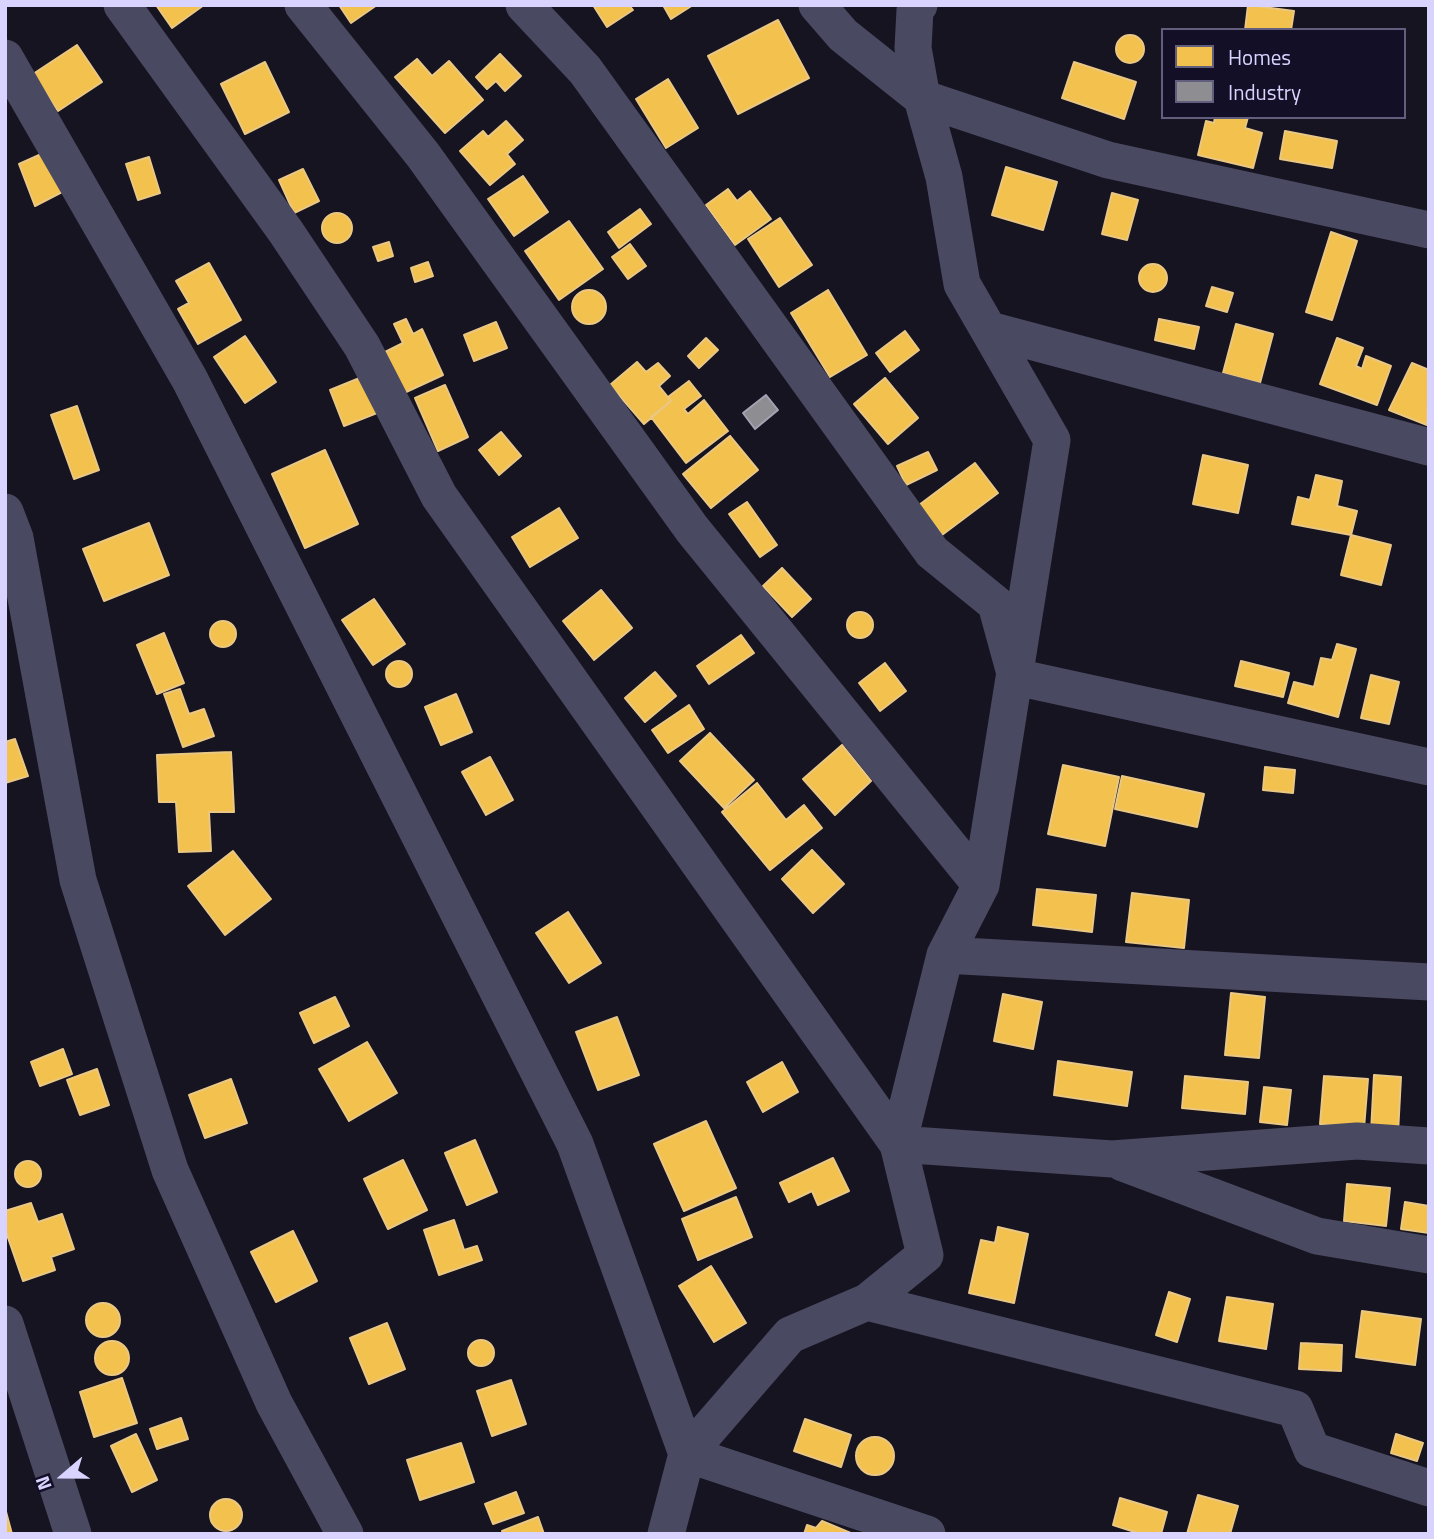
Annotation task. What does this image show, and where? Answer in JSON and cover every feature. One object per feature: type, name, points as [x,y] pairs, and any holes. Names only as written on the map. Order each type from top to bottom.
[{"type":"street","points":[[122,5],[262,199],[362,346],[439,496],[898,1144],[925,1255],[867,1302],[790,1335],[687,1454],[666,1534]]},
{"type":"street","points":[[303,5],[423,155],[692,529],[981,885]]},
{"type":"street","points":[[524,5],[585,70],[932,552],[996,604],[1017,677]]},
{"type":"street","points":[[817,5],[843,36],[922,99],[1108,160],[1429,230]]},
{"type":"street","points":[[898,1144],[944,955],[981,885],[1017,677],[1052,440],[962,284],[944,177],[922,99],[913,48],[915,10],[919,5]]},
{"type":"street","points":[[5,58],[190,380],[576,1144],[687,1454]]},
{"type":"street","points":[[989,330],[1429,447]]},
{"type":"street","points":[[5,512],[15,538],[78,880],[170,1170],[274,1403],[345,1534]]},
{"type":"street","points":[[1017,677],[1429,768]]},
{"type":"street","points":[[944,955],[1429,982]]},
{"type":"street","points":[[898,1144],[1112,1159],[1357,1141],[1429,1146]]},
{"type":"street","points":[[1112,1159],[1317,1236],[1429,1255]]},
{"type":"street","points":[[867,1302],[1295,1409],[1312,1450],[1429,1488]]},
{"type":"street","points":[[5,1324],[73,1534]]},
{"type":"street","points":[[687,1454],[927,1534]]},
{"type":"building: Homes","points":[[156,5],[204,5],[172,28]]},
{"type":"building: Homes","points":[[339,5],[377,5],[351,23]]},
{"type":"building: Homes","points":[[593,5],[629,5],[633,10],[607,27]]},
{"type":"building: Homes","points":[[663,5],[693,5],[671,19]]},
{"type":"building: Homes","points":[[1248,5],[1294,11],[1291,28],[1245,28]]},
{"type":"building: Homes","points":[[778,20],[809,78],[738,114],[708,56]]},
{"type":"building: Homes","points":[[1130,35],[1140,39],[1144,49],[1140,59],[1130,63],[1120,59],[1116,49],[1120,39]]},
{"type":"building: Homes","points":[[77,45],[102,82],[58,111],[33,74]]},
{"type":"building: Homes","points":[[500,54],[521,76],[505,91],[496,81],[487,89],[476,77]]},
{"type":"building: Homes","points":[[417,59],[432,76],[449,61],[483,100],[445,133],[395,77]]},
{"type":"building: Homes","points":[[265,62],[289,112],[245,134],[221,84]]},
{"type":"building: Homes","points":[[1074,62],[1136,82],[1124,119],[1062,98]]},
{"type":"building: Homes","points":[[668,79],[698,128],[666,148],[636,99]]},
{"type":"building: Homes","points":[[1215,119],[1247,119],[1245,128],[1262,133],[1253,168],[1198,155],[1206,121],[1214,123]]},
{"type":"building: Homes","points":[[506,121],[523,140],[507,154],[515,164],[490,185],[460,151],[483,131],[488,137]]},
{"type":"building: Homes","points":[[1285,131],[1337,141],[1332,168],[1280,159]]},
{"type":"building: Homes","points":[[48,151],[66,190],[35,206],[19,164]]},
{"type":"building: Homes","points":[[149,157],[160,193],[138,200],[126,164]]},
{"type":"building: Homes","points":[[1006,167],[1057,182],[1043,230],[992,215]]},
{"type":"building: Homes","points":[[303,169],[319,201],[294,213],[279,180]]},
{"type":"building: Homes","points":[[523,176],[548,212],[514,236],[488,199]]},
{"type":"building: Homes","points":[[728,189],[737,201],[750,191],[771,219],[735,245],[706,205]]},
{"type":"building: Homes","points":[[1112,193],[1138,200],[1127,240],[1102,234]]},
{"type":"building: Homes","points":[[640,209],[651,224],[619,248],[608,232]]},
{"type":"building: Homes","points":[[337,213],[348,217],[352,228],[348,239],[337,243],[326,239],[322,228],[326,217]]},
{"type":"building: Homes","points":[[780,218],[812,265],[779,287],[748,239]]},
{"type":"building: Homes","points":[[569,221],[603,269],[559,300],[525,251]]},
{"type":"building: Homes","points":[[1331,232],[1357,241],[1332,320],[1306,312]]},
{"type":"building: Homes","points":[[389,242],[393,256],[378,261],[373,247]]},
{"type":"building: Homes","points":[[630,244],[646,266],[628,279],[612,257]]},
{"type":"building: Homes","points":[[428,262],[433,276],[415,282],[411,268]]},
{"type":"building: Homes","points":[[209,263],[241,320],[198,344],[178,309],[189,303],[176,281]]},
{"type":"building: Homes","points":[[1153,264],[1163,268],[1167,278],[1163,288],[1153,292],[1143,288],[1139,278],[1143,268]]},
{"type":"building: Homes","points":[[1212,287],[1233,293],[1227,312],[1206,306]]},
{"type":"building: Homes","points":[[589,290],[601,295],[606,307],[601,319],[589,324],[577,319],[572,307],[577,295]]},
{"type":"building: Homes","points":[[828,290],[867,355],[830,377],[791,313]]},
{"type":"building: Homes","points":[[406,319],[413,334],[422,329],[443,375],[404,393],[385,352],[403,343],[394,324]]},
{"type":"building: Homes","points":[[1159,319],[1199,327],[1194,349],[1155,340]]},
{"type":"building: Homes","points":[[496,322],[507,348],[474,361],[464,335]]},
{"type":"building: Homes","points":[[1236,324],[1273,334],[1260,383],[1223,373]]},
{"type":"building: Homes","points":[[905,331],[919,350],[890,372],[876,353]]},
{"type":"building: Homes","points":[[245,336],[276,382],[245,403],[214,357]]},
{"type":"building: Homes","points":[[706,338],[718,350],[699,368],[688,356]]},
{"type":"building: Homes","points":[[1337,338],[1363,348],[1356,366],[1362,369],[1366,356],[1391,366],[1377,405],[1320,384]]},
{"type":"building: Homes","points":[[637,362],[646,372],[658,363],[670,376],[659,386],[671,401],[644,424],[610,385]]},
{"type":"building: Homes","points":[[1412,363],[1429,370],[1427,425],[1389,410]]},
{"type":"building: Homes","points":[[362,377],[377,413],[344,426],[330,390]]},
{"type":"building: Homes","points":[[885,378],[918,418],[888,444],[854,404]]},
{"type":"building: Homes","points":[[689,381],[701,396],[684,409],[688,414],[704,400],[728,431],[686,463],[651,417],[671,401],[668,397]]},
{"type":"building: Homes","points":[[445,385],[468,437],[438,451],[415,398]]},
{"type":"building: Homes","points":[[77,406],[99,470],[74,479],[51,415]]},
{"type":"building: Homes","points":[[501,432],[521,456],[499,475],[479,450]]},
{"type":"building: Homes","points":[[730,436],[758,470],[711,508],[683,474]]},
{"type":"building: Homes","points":[[325,450],[358,524],[305,548],[272,474]]},
{"type":"building: Homes","points":[[928,452],[937,470],[906,485],[897,466]]},
{"type":"building: Homes","points":[[1203,455],[1248,465],[1238,513],[1193,504]]},
{"type":"building: Homes","points":[[975,463],[998,493],[942,535],[919,505]]},
{"type":"building: Homes","points":[[1316,475],[1342,481],[1337,506],[1357,511],[1351,535],[1292,524],[1298,497],[1310,500]]},
{"type":"building: Homes","points":[[747,502],[777,545],[760,557],[729,514]]},
{"type":"building: Homes","points":[[559,508],[578,538],[530,567],[512,537]]},
{"type":"building: Homes","points":[[149,523],[169,575],[104,601],[83,549]]},
{"type":"building: Homes","points":[[1351,535],[1391,545],[1381,585],[1341,575]]},
{"type":"building: Homes","points":[[782,568],[811,599],[792,617],[763,586]]},
{"type":"building: Homes","points":[[601,590],[632,628],[594,660],[563,621]]},
{"type":"building: Homes","points":[[374,599],[405,644],[373,665],[342,620]]},
{"type":"building: Homes","points":[[860,612],[869,616],[873,625],[869,634],[860,638],[851,634],[847,625],[851,616]]},
{"type":"building: Homes","points":[[223,621],[232,625],[236,634],[232,643],[223,647],[214,643],[210,634],[214,625]]},
{"type":"building: Homes","points":[[164,633],[184,683],[157,694],[137,645]]},
{"type":"building: Homes","points":[[741,635],[754,653],[709,684],[697,666]]},
{"type":"building: Homes","points":[[1337,644],[1356,649],[1338,717],[1288,703],[1294,682],[1314,687],[1321,658],[1332,660]]},
{"type":"building: Homes","points":[[399,661],[408,665],[412,674],[408,683],[399,687],[390,683],[386,674],[390,665]]},
{"type":"building: Homes","points":[[1241,661],[1289,673],[1283,697],[1235,686]]},
{"type":"building: Homes","points":[[885,663],[906,691],[880,711],[859,683]]},
{"type":"building: Homes","points":[[655,672],[676,696],[645,722],[625,698]]},
{"type":"building: Homes","points":[[1371,675],[1399,682],[1389,724],[1361,718]]},
{"type":"building: Homes","points":[[180,689],[189,714],[204,709],[214,736],[183,747],[164,694]]},
{"type":"building: Homes","points":[[456,694],[472,732],[441,745],[425,707]]},
{"type":"building: Homes","points":[[689,705],[704,729],[668,753],[652,730]]},
{"type":"building: Homes","points":[[710,733],[754,780],[724,808],[680,761]]},
{"type":"building: Homes","points":[[15,739],[28,776],[5,783],[5,742]]},
{"type":"building: Homes","points":[[842,745],[871,781],[835,815],[803,779]]},
{"type":"building: Homes","points":[[231,752],[234,812],[209,812],[211,851],[179,852],[176,802],[159,802],[157,755]]},
{"type":"building: Homes","points":[[490,757],[513,800],[486,815],[462,772]]},
{"type":"building: Homes","points":[[1063,765],[1119,777],[1105,846],[1048,834]]},
{"type":"building: Homes","points":[[1265,767],[1295,770],[1293,793],[1263,790]]},
{"type":"building: Homes","points":[[1122,776],[1204,794],[1197,827],[1115,809]]},
{"type":"building: Homes","points":[[757,783],[786,820],[804,805],[822,828],[770,870],[722,812]]},
{"type":"building: Homes","points":[[812,850],[844,884],[813,913],[782,879]]},
{"type":"building: Homes","points":[[233,851],[271,899],[225,935],[188,886]]},
{"type":"building: Homes","points":[[1037,889],[1096,895],[1092,932],[1033,925]]},
{"type":"building: Homes","points":[[1132,893],[1189,900],[1184,948],[1126,942]]},
{"type":"building: Homes","points":[[568,912],[601,963],[569,983],[536,933]]},
{"type":"building: Homes","points":[[1231,993],[1265,997],[1259,1058],[1225,1055]]},
{"type":"building: Homes","points":[[1003,994],[1042,1002],[1033,1049],[994,1041]]},
{"type":"building: Homes","points":[[335,997],[349,1026],[314,1043],[300,1013]]},
{"type":"building: Homes","points":[[617,1017],[639,1075],[598,1090],[576,1032]]},
{"type":"building: Homes","points":[[367,1042],[397,1093],[349,1121],[319,1069]]},
{"type":"building: Homes","points":[[63,1049],[72,1074],[40,1086],[31,1062]]},
{"type":"building: Homes","points":[[1058,1061],[1132,1072],[1127,1106],[1054,1095]]},
{"type":"building: Homes","points":[[782,1062],[798,1092],[763,1112],[747,1082]]},
{"type":"building: Homes","points":[[97,1069],[109,1105],[80,1115],[67,1080]]},
{"type":"building: Homes","points":[[1374,1075],[1401,1077],[1398,1133],[1371,1132]]},
{"type":"building: Homes","points":[[1185,1076],[1248,1082],[1245,1114],[1182,1108]]},
{"type":"building: Homes","points":[[1324,1076],[1368,1079],[1364,1128],[1320,1124]]},
{"type":"building: Homes","points":[[231,1079],[247,1123],[205,1138],[189,1095]]},
{"type":"building: Homes","points":[[1264,1087],[1291,1090],[1287,1125],[1260,1122]]},
{"type":"building: Homes","points":[[706,1121],[736,1188],[684,1211],[654,1144]]},
{"type":"building: Homes","points":[[475,1140],[497,1192],[467,1205],[445,1153]]},
{"type":"building: Homes","points":[[833,1158],[849,1191],[818,1205],[812,1191],[789,1202],[780,1183]]},
{"type":"building: Homes","points":[[403,1160],[427,1210],[388,1229],[364,1179]]},
{"type":"building: Homes","points":[[28,1161],[37,1165],[41,1174],[37,1183],[28,1187],[19,1183],[15,1174],[19,1165]]},
{"type":"building: Homes","points":[[1347,1184],[1390,1188],[1386,1226],[1344,1221]]},
{"type":"building: Homes","points":[[736,1197],[752,1237],[698,1260],[682,1219]]},
{"type":"building: Homes","points":[[1405,1202],[1429,1206],[1429,1233],[1401,1229]]},
{"type":"building: Homes","points":[[31,1203],[38,1222],[62,1214],[74,1249],[51,1257],[55,1270],[23,1281],[5,1229],[5,1211]]},
{"type":"building: Homes","points":[[454,1220],[464,1250],[477,1246],[482,1260],[439,1275],[424,1230]]},
{"type":"building: Homes","points":[[998,1227],[1028,1234],[1014,1303],[969,1293],[981,1240],[995,1243]]},
{"type":"building: Homes","points":[[293,1231],[317,1281],[276,1302],[251,1252]]},
{"type":"building: Homes","points":[[711,1266],[746,1323],[714,1342],[679,1286]]},
{"type":"building: Homes","points":[[1169,1292],[1190,1299],[1177,1342],[1156,1335]]},
{"type":"building: Homes","points":[[1227,1297],[1273,1304],[1266,1349],[1219,1341]]},
{"type":"building: Homes","points":[[103,1303],[115,1308],[120,1320],[115,1332],[103,1337],[91,1332],[86,1320],[91,1308]]},
{"type":"building: Homes","points":[[1362,1311],[1421,1319],[1415,1365],[1356,1357]]},
{"type":"building: Homes","points":[[387,1323],[405,1369],[369,1384],[350,1338]]},
{"type":"building: Homes","points":[[481,1340],[490,1344],[494,1353],[490,1362],[481,1366],[472,1362],[468,1353],[472,1344]]},
{"type":"building: Homes","points":[[112,1341],[124,1346],[129,1358],[124,1370],[112,1375],[100,1370],[95,1358],[100,1346]]},
{"type":"building: Homes","points":[[1301,1343],[1342,1345],[1341,1371],[1299,1369]]},
{"type":"building: Homes","points":[[122,1378],[137,1423],[94,1437],[80,1392]]},
{"type":"building: Homes","points":[[511,1380],[526,1424],[492,1436],[477,1391]]},
{"type":"building: Homes","points":[[181,1418],[188,1439],[157,1449],[150,1429]]},
{"type":"building: Homes","points":[[805,1419],[851,1435],[841,1467],[794,1451]]},
{"type":"building: Homes","points":[[136,1434],[157,1480],[132,1492],[111,1446]]},
{"type":"building: Homes","points":[[1396,1434],[1423,1443],[1417,1461],[1391,1453]]},
{"type":"building: Homes","points":[[875,1437],[888,1443],[894,1456],[888,1469],[875,1475],[862,1469],[856,1456],[862,1443]]},
{"type":"building: Homes","points":[[461,1443],[474,1482],[420,1500],[407,1460]]},
{"type":"building: Homes","points":[[516,1492],[524,1513],[493,1524],[485,1504]]},
{"type":"building: Homes","points":[[1198,1495],[1238,1506],[1230,1534],[1187,1534]]},
{"type":"building: Homes","points":[[1120,1498],[1167,1512],[1161,1534],[1141,1534],[1113,1525]]},
{"type":"building: Homes","points":[[226,1499],[238,1503],[242,1515],[238,1527],[226,1531],[214,1527],[210,1515],[214,1503]]},
{"type":"building: Homes","points":[[5,1508],[12,1534],[5,1534]]},
{"type":"building: Homes","points":[[538,1517],[544,1534],[503,1534],[502,1531]]},
{"type":"building: Homes","points":[[822,1521],[853,1534],[804,1534],[807,1525],[816,1528]]},
{"type":"building: Industry","points":[[766,395],[778,410],[755,429],[743,413]]}]
